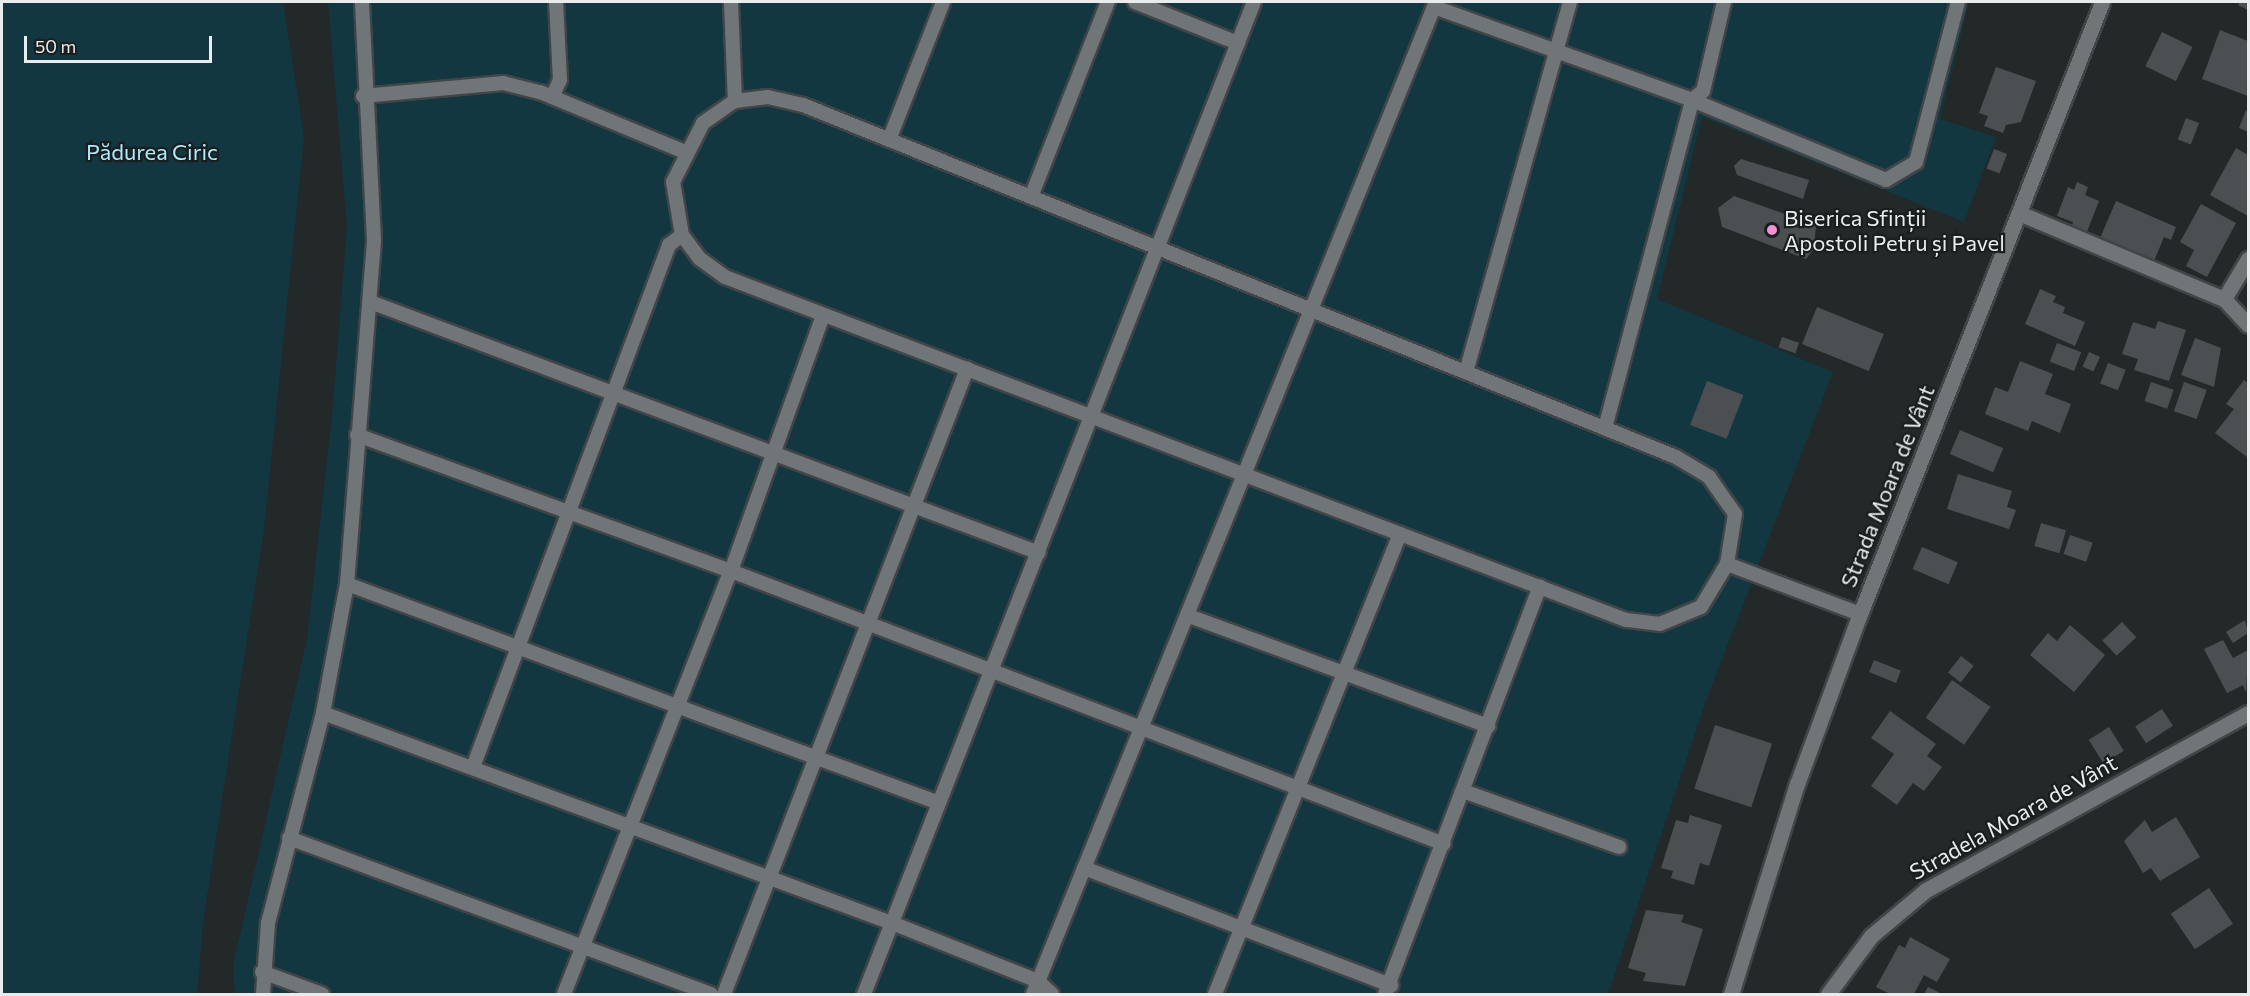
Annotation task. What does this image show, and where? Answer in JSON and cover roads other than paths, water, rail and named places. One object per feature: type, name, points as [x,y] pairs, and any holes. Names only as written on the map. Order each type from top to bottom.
[{"type":"main road","name":"Strada Moara de Vânt","points":[[1731,994],[1797,784],[1860,614],[2102,2]]},
{"type":"main road","points":[[2019,213],[2224,299],[2248,325]]},
{"type":"main road","points":[[2224,299],[2248,259]]},
{"type":"main road","name":"Stradela Moara de Vânt","points":[[1828,994],[1871,936],[1926,890],[2248,712]]},
{"type":"lane","points":[[263,994],[262,972],[289,838],[323,713],[347,584],[357,435],[373,303],[374,176],[363,96],[362,2]]},
{"type":"lane","points":[[552,97],[560,80],[556,2]]},
{"type":"lane","points":[[731,2],[735,100]]},
{"type":"lane","points":[[890,140],[944,2]]},
{"type":"lane","points":[[1031,197],[1108,2]]},
{"type":"lane","points":[[1135,2],[1238,43]]},
{"type":"lane","points":[[864,994],[1160,247],[1254,2]]},
{"type":"lane","points":[[1466,372],[1570,2]]},
{"type":"lane","points":[[1605,428],[1692,100],[1703,91],[1724,2]]},
{"type":"lane","points":[[1036,988],[1314,311],[1435,4],[1692,100],[1886,180],[1916,162],[1958,2]]},
{"type":"lane","points":[[363,96],[503,82],[552,97],[685,152]]},
{"type":"lane","points":[[768,97],[802,105],[890,140],[1605,428],[1709,477],[1735,514],[1726,564],[1701,607],[1660,624],[1626,620],[725,277],[700,259],[682,235],[673,182],[685,152],[703,123],[735,100],[768,97]]},
{"type":"lane","points":[[473,767],[669,245],[682,235]]},
{"type":"lane","points":[[373,303],[1039,553]]},
{"type":"lane","points":[[564,994],[731,571],[823,315]]},
{"type":"lane","points":[[724,994],[967,369]]},
{"type":"lane","points":[[357,435],[731,571],[992,671],[1141,732],[1444,844]]},
{"type":"lane","points":[[1215,994],[1400,534]]},
{"type":"lane","points":[[1726,564],[1860,614]]},
{"type":"lane","points":[[347,584],[679,703],[939,803]]},
{"type":"lane","points":[[1084,868],[1241,928],[1388,990],[1540,587]]},
{"type":"lane","points":[[1189,616],[1488,726]]},
{"type":"lane","points":[[323,713],[892,923],[1052,994]]},
{"type":"lane","points":[[1464,791],[1619,847]]},
{"type":"lane","points":[[289,838],[584,944],[711,994]]},
{"type":"lane","points":[[262,972],[322,994]]},
{"type":"place","name":"Biserica Sfinții Apostoli Petru și Pavel","points":[[1772,230]]},
{"type":"park label","name":"Pădurea Ciric","points":[[152,152]]}]
